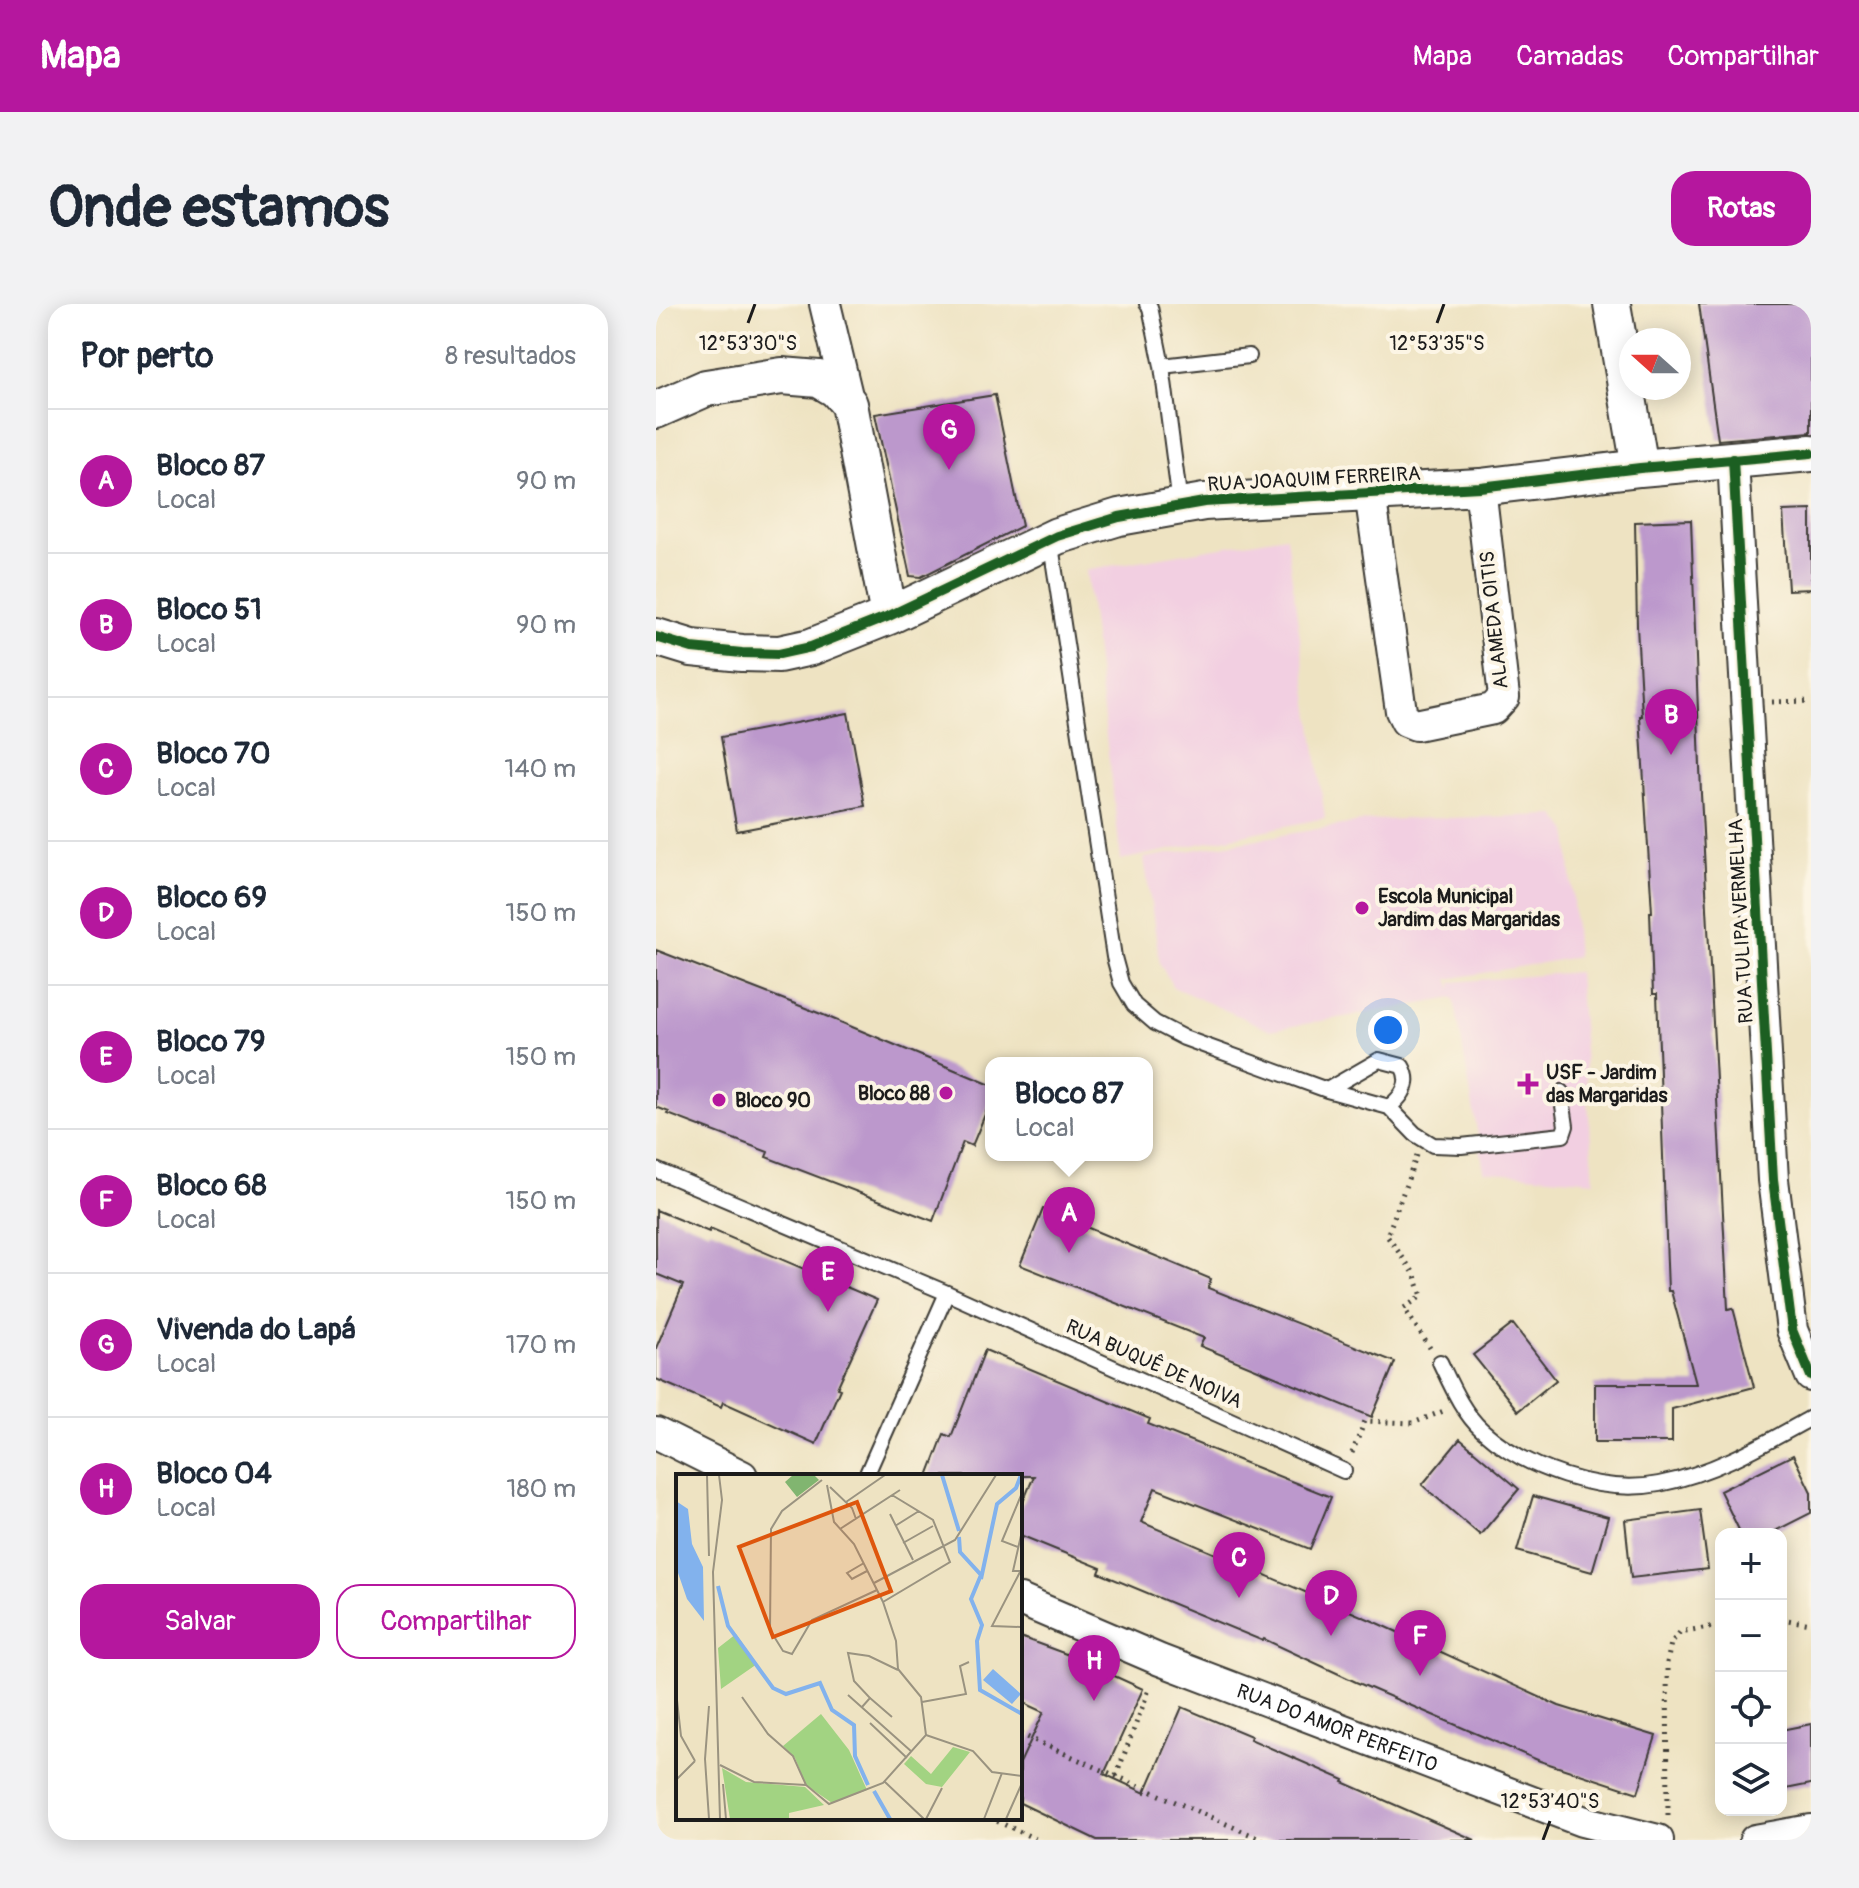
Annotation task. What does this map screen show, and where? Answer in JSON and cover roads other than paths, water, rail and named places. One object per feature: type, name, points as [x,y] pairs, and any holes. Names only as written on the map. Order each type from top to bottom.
[{"type":"street","points":[[825,304],[849,404],[889,616]]},
{"type":"street","points":[[1612,304],[1640,468]]},
{"type":"street","points":[[656,410],[706,388],[782,376],[819,379],[836,389],[849,404]]},
{"type":"street","name":"RUA JOAQUIM FERREIRA","points":[[656,637],[692,648],[779,654],[811,647],[889,616],[1050,539],[1119,517],[1204,502],[1480,487],[1640,468],[1811,453]]},
{"type":"street","name":"RUA TULIPA VERMELHA","points":[[1733,459],[1773,1180],[1792,1330],[1811,1376]]},
{"type":"street","name":"ALAMEDA OITIS","points":[[1370,493],[1401,711],[1406,721],[1416,725],[1493,709],[1504,697],[1480,487]]},
{"type":"street","points":[[656,1433],[738,1474]]},
{"type":"street","name":"RUA DO AMOR PERFEITO","points":[[1022,1601],[1160,1660],[1582,1821],[1663,1833]]},
{"type":"street","points":[[1755,1840],[1811,1830]]},
{"type":"lane","points":[[1147,304],[1162,366],[1180,507]]},
{"type":"lane","points":[[1162,366],[1249,356]]},
{"type":"lane","points":[[1050,539],[1114,957],[1121,983],[1134,1005],[1155,1023],[1184,1038],[1327,1090],[1389,1107],[1415,1134],[1433,1145],[1461,1146],[1563,1135],[1566,1126],[1561,1092]]},
{"type":"lane","points":[[1327,1090],[1379,1060],[1394,1061],[1402,1066],[1407,1082],[1404,1093],[1389,1107]]},
{"type":"lane","name":"RUA BUQUÊ DE NOIVA","points":[[656,1170],[947,1293],[1344,1471]]},
{"type":"lane","points":[[867,1474],[947,1293]]},
{"type":"lane","points":[[1440,1362],[1460,1402],[1480,1429],[1518,1456],[1556,1474],[1632,1487],[1660,1484],[1709,1470],[1811,1418]]},
{"type":"place","name":"Vivenda do Lapá","points":[[949,470]]},
{"type":"place","name":"Bloco 51","points":[[1671,755]]},
{"type":"place","name":"Escola Municipal Jardim das Margaridas","points":[[1362,908]]},
{"type":"place","name":"USF - Jardim das Margaridas","points":[[1528,1084]]},
{"type":"place","name":"Bloco 88","points":[[946,1093]]},
{"type":"place","name":"Bloco 90","points":[[719,1100]]},
{"type":"place","name":"Bloco 87","points":[[1069,1253]]},
{"type":"place","name":"Bloco 79","points":[[828,1312]]},
{"type":"place","name":"Bloco 70","points":[[1239,1598]]},
{"type":"place","name":"Bloco 69","points":[[1331,1636]]},
{"type":"place","name":"Bloco 68","points":[[1420,1676]]},
{"type":"place","name":"Bloco 04","points":[[1094,1701]]}]
